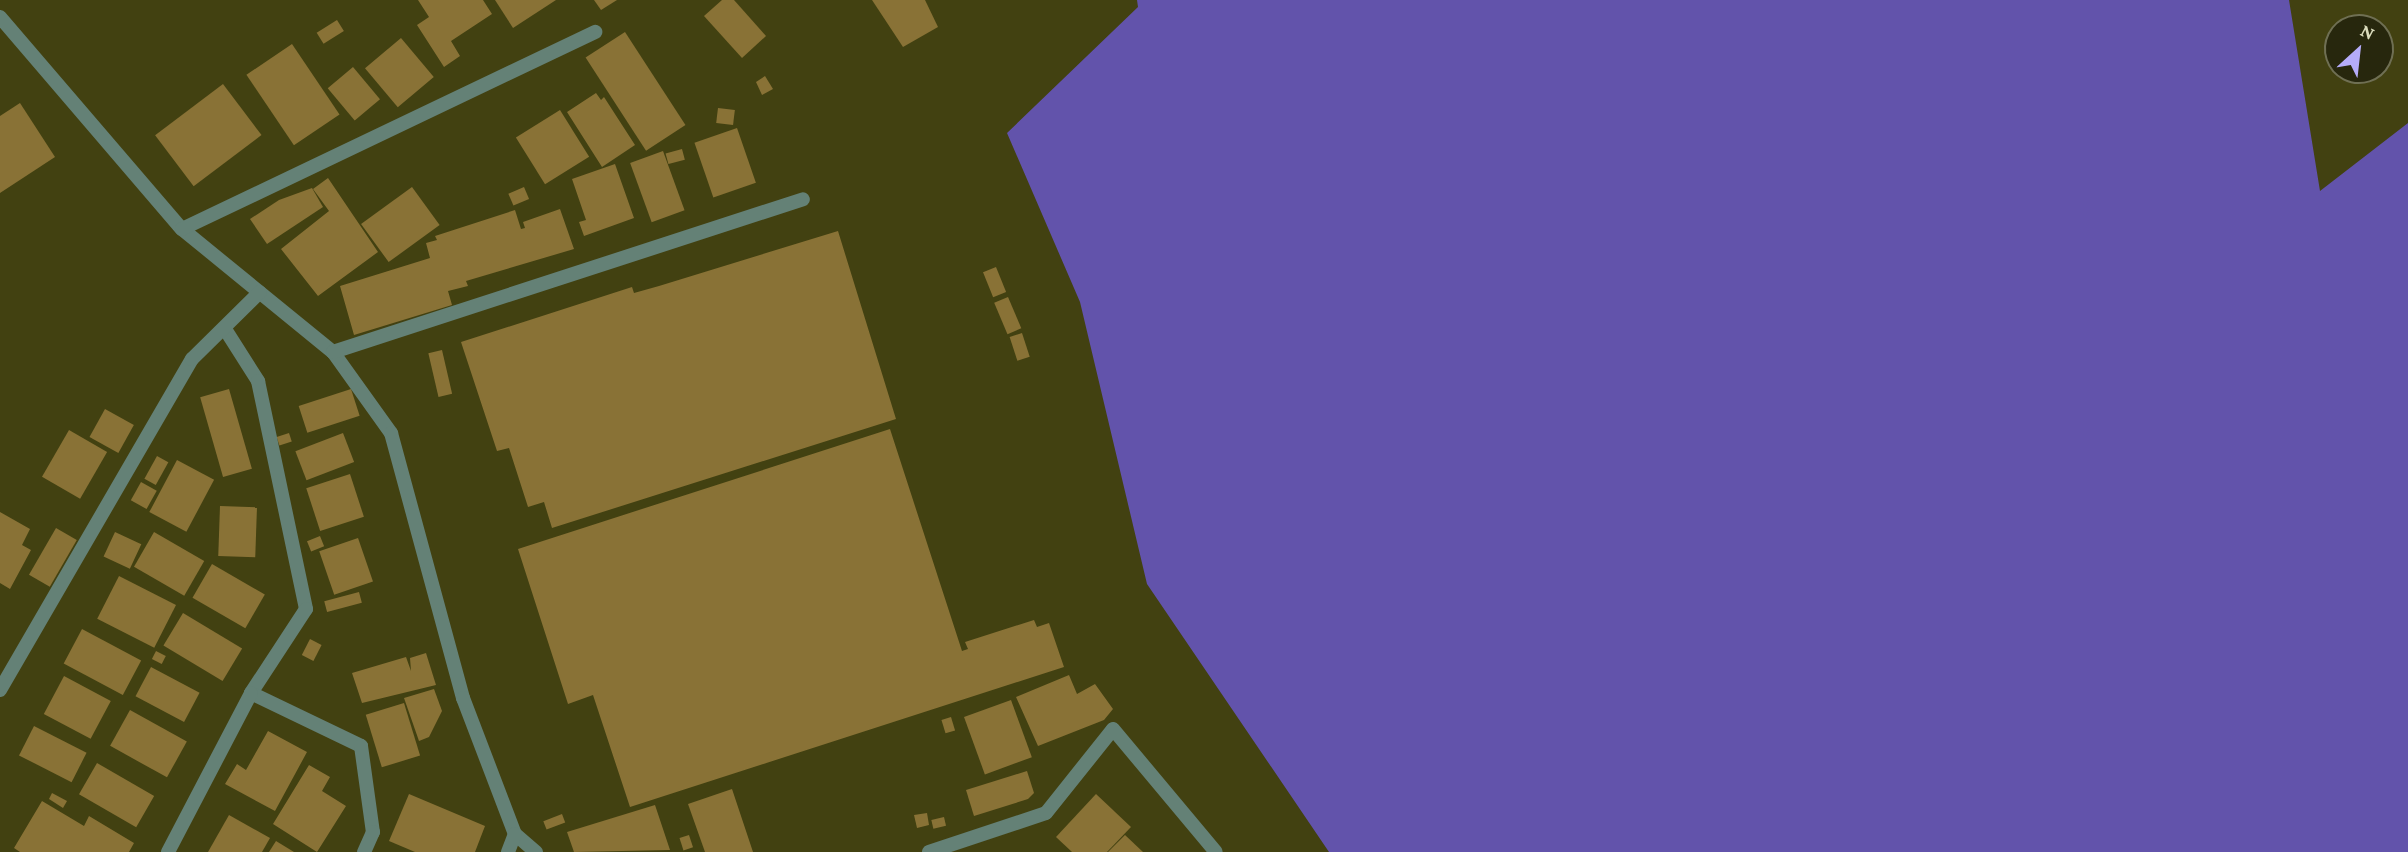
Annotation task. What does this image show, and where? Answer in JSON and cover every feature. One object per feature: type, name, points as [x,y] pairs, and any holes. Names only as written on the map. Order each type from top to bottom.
[{"type":"street","points":[[0,17],[182,229],[334,352],[391,433],[463,698],[515,834],[536,852]]},
{"type":"street","points":[[182,229],[595,32]]},
{"type":"street","points":[[334,352],[803,199]]},
{"type":"street","points":[[0,690],[192,359],[260,292]]},
{"type":"street","points":[[168,852],[251,693],[306,609],[258,381],[225,329]]},
{"type":"street","points":[[251,693],[361,746],[373,832],[364,852]]},
{"type":"street","points":[[929,852],[1046,813],[1113,729],[1216,852]]},
{"type":"street","points":[[508,852],[515,834]]},
{"type":"shaded area","points":[[1137,0],[2289,0],[2320,191],[2408,123],[2408,852],[1329,852],[1147,584],[1080,302],[1007,133],[1138,7]]},
{"type":"building","points":[[418,0],[483,0],[492,14],[451,41],[460,56],[444,67],[417,25],[429,17]]},
{"type":"building","points":[[495,0],[556,0],[513,28]]},
{"type":"building","points":[[594,0],[617,0],[601,10]]},
{"type":"building","points":[[722,0],[734,0],[766,36],[742,58],[704,16]]},
{"type":"building","points":[[872,0],[925,0],[938,27],[903,47]]},
{"type":"building","points":[[337,20],[344,31],[324,44],[317,33]]},
{"type":"building","points":[[625,32],[685,125],[646,151],[586,58]]},
{"type":"building","points":[[401,38],[434,77],[398,107],[365,68]]},
{"type":"building","points":[[292,44],[340,114],[294,145],[246,75]]},
{"type":"building","points":[[353,67],[380,99],[355,120],[328,88]]},
{"type":"building","points":[[765,76],[773,89],[762,95],[756,82]]},
{"type":"building","points":[[223,84],[262,135],[194,186],[155,135]]},
{"type":"building","points":[[596,93],[601,100],[604,97],[635,145],[602,167],[567,112]]},
{"type":"building","points":[[20,103],[55,157],[0,193],[0,116]]},
{"type":"building","points":[[718,108],[735,110],[733,125],[716,123]]},
{"type":"building","points":[[560,110],[589,157],[545,184],[516,138]]},
{"type":"building","points":[[737,128],[756,183],[713,197],[694,143]]},
{"type":"building","points":[[682,149],[685,160],[668,164],[666,153]]},
{"type":"building","points":[[663,151],[685,210],[652,222],[630,163]]},
{"type":"building","points":[[615,164],[634,218],[584,236],[579,222],[586,220],[572,179]]},
{"type":"building","points":[[328,178],[378,252],[318,296],[281,249],[329,211],[313,189]]},
{"type":"building","points":[[412,187],[440,225],[389,262],[361,224]]},
{"type":"building","points":[[524,187],[529,199],[513,206],[508,194]]},
{"type":"building","points":[[312,188],[323,207],[267,244],[250,219],[279,200]]},
{"type":"building","points":[[560,209],[574,249],[466,281],[468,286],[448,291],[452,305],[354,335],[340,286],[430,258],[426,243],[437,240],[435,236],[515,210],[521,229],[525,228],[523,222]]},
{"type":"building","points":[[838,231],[896,419],[552,528],[544,502],[528,507],[509,448],[497,451],[461,342],[632,287],[634,293]]},
{"type":"building","points":[[996,267],[1006,292],[993,297],[983,272]]},
{"type":"building","points":[[1008,297],[1021,328],[1007,334],[994,303]]},
{"type":"building","points":[[1022,333],[1030,357],[1017,361],[1010,337]]},
{"type":"building","points":[[442,350],[452,394],[438,397],[428,353]]},
{"type":"building","points":[[229,389],[252,469],[223,477],[200,397]]},
{"type":"building","points":[[351,389],[360,416],[307,433],[299,406]]},
{"type":"building","points":[[105,409],[134,425],[118,453],[89,437]]},
{"type":"building","points":[[890,429],[962,651],[968,649],[965,642],[1034,620],[1037,627],[1049,623],[1064,667],[630,807],[593,695],[568,704],[518,549]]},
{"type":"building","points":[[69,430],[107,452],[80,499],[42,477]]},
{"type":"building","points":[[289,433],[292,442],[279,446],[277,437]]},
{"type":"building","points":[[343,433],[354,462],[306,480],[295,451]]},
{"type":"building","points":[[157,456],[168,462],[156,485],[144,479]]},
{"type":"building","points":[[177,460],[214,480],[186,532],[149,512]]},
{"type":"building","points":[[350,474],[364,517],[320,531],[306,488]]},
{"type":"building","points":[[141,482],[157,491],[147,509],[131,500]]},
{"type":"building","points":[[220,506],[257,507],[255,557],[218,556]]},
{"type":"building","points":[[0,512],[30,529],[22,545],[31,550],[10,589],[0,583]]},
{"type":"building","points":[[56,528],[77,540],[50,587],[29,575]]},
{"type":"building","points":[[115,532],[141,544],[130,569],[104,556]]},
{"type":"building","points":[[154,532],[204,561],[184,596],[134,567]]},
{"type":"building","points":[[320,536],[324,546],[311,551],[307,541]]},
{"type":"building","points":[[358,538],[373,581],[334,595],[319,551]]},
{"type":"building","points":[[212,564],[265,594],[245,628],[192,598]]},
{"type":"building","points":[[119,576],[176,605],[154,648],[97,619]]},
{"type":"building","points":[[359,592],[362,603],[327,612],[324,601]]},
{"type":"building","points":[[183,613],[242,649],[223,681],[163,646]]},
{"type":"building","points":[[82,629],[141,660],[123,695],[64,663]]},
{"type":"building","points":[[310,639],[322,645],[313,661],[302,655]]},
{"type":"building","points":[[156,651],[166,656],[162,664],[152,659]]},
{"type":"building","points":[[426,653],[436,685],[362,703],[352,673],[406,657],[411,671],[410,658]]},
{"type":"building","points":[[151,667],[200,693],[184,722],[136,696]]},
{"type":"building","points":[[1069,675],[1077,694],[1095,684],[1113,709],[1104,720],[1038,746],[1016,697]]},
{"type":"building","points":[[64,676],[111,701],[91,739],[44,714]]},
{"type":"building","points":[[434,689],[442,711],[429,737],[419,741],[404,698]]},
{"type":"building","points":[[1011,700],[1032,757],[985,774],[964,717]]},
{"type":"building","points":[[404,703],[420,756],[382,767],[366,715]]},
{"type":"building","points":[[130,710],[187,742],[167,777],[110,746]]},
{"type":"building","points":[[951,717],[955,730],[946,733],[941,720]]},
{"type":"building","points":[[34,726],[87,753],[72,782],[19,755]]},
{"type":"building","points":[[268,731],[307,752],[275,811],[225,784],[237,764],[246,770]]},
{"type":"building","points":[[97,763],[154,796],[136,827],[79,794]]},
{"type":"building","points":[[309,765],[330,777],[322,791],[346,806],[317,852],[273,824]]},
{"type":"building","points":[[1027,771],[1034,793],[1028,799],[974,816],[966,790]]},
{"type":"building","points":[[732,789],[753,852],[705,852],[688,804]]},
{"type":"building","points":[[52,793],[67,801],[63,808],[49,799]]},
{"type":"building","points":[[409,794],[485,826],[475,852],[415,852],[389,841]]},
{"type":"building","points":[[1096,794],[1131,827],[1107,852],[1072,852],[1056,837]]},
{"type":"building","points":[[42,801],[84,826],[89,816],[134,843],[129,852],[20,852],[14,848]]},
{"type":"building","points":[[655,805],[670,850],[574,852],[567,832]]},
{"type":"building","points":[[927,813],[929,825],[917,828],[914,815]]},
{"type":"building","points":[[562,814],[565,822],[547,830],[543,821]]},
{"type":"building","points":[[229,815],[270,838],[262,852],[208,852]]},
{"type":"building","points":[[944,817],[946,826],[933,829],[931,820]]},
{"type":"building","points":[[689,835],[693,847],[684,850],[679,838]]},
{"type":"building","points":[[1125,835],[1143,852],[1108,852]]},
{"type":"building","points":[[276,841],[294,852],[269,852]]}]
